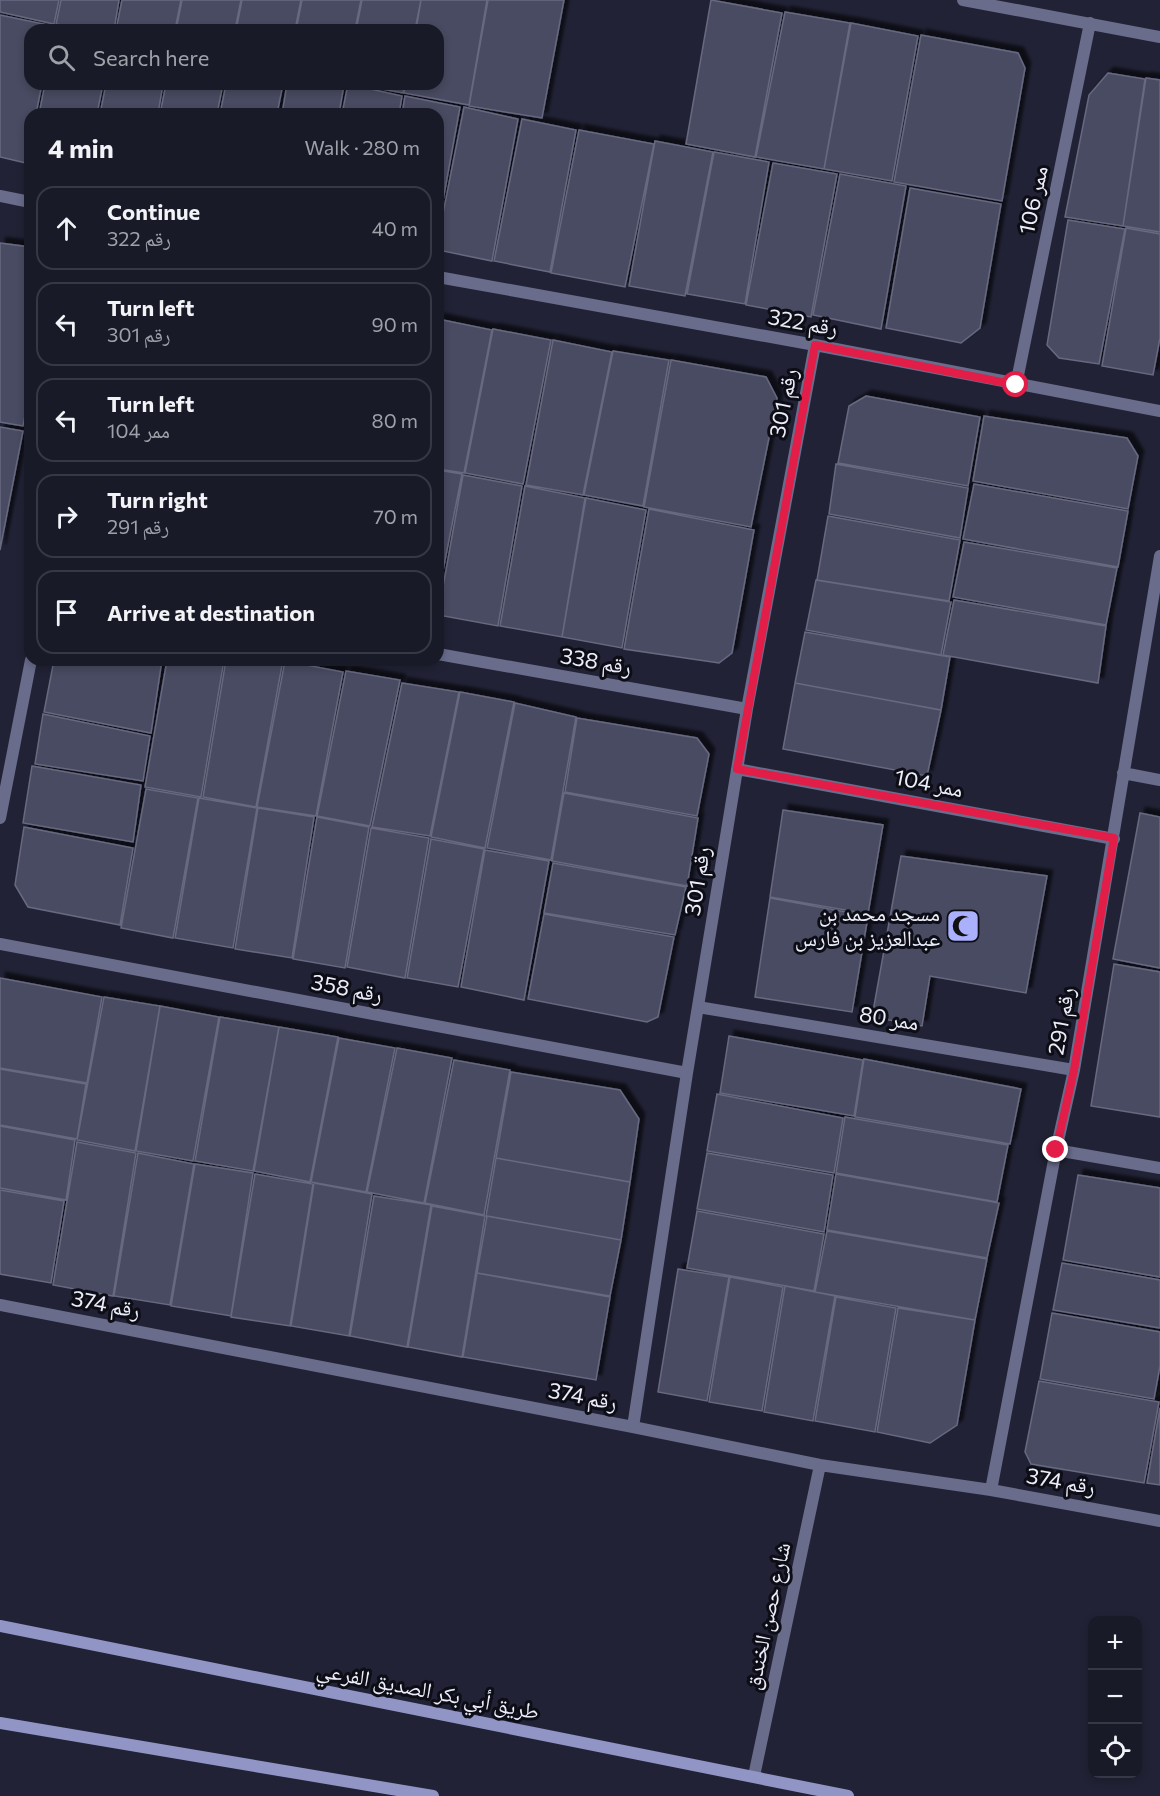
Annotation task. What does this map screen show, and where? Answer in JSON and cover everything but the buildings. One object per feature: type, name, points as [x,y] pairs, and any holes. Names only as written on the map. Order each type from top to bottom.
[{"type":"main road","name":"طريق أبي بكر الصديق الفرعي","points":[[0,1626],[848,1796]]},
{"type":"main road","points":[[0,1723],[433,1796]]},
{"type":"street","points":[[963,0],[1160,37]]},
{"type":"street","name":"ممر 106","points":[[1016,385],[1090,23]]},
{"type":"street","points":[[0,196],[24,201]]},
{"type":"street","name":"رقم 322","points":[[444,278],[815,345],[1160,411]]},
{"type":"street","name":"رقم 301","points":[[633,1426],[687,1073],[747,709],[815,345]]},
{"type":"street","name":"رقم 291","points":[[991,1490],[1056,1150],[1074,1070],[1160,556]]},
{"type":"street","name":"رقم 338","points":[[444,655],[747,709]]},
{"type":"street","points":[[0,819],[30,666]]},
{"type":"street","name":"ممر 104","points":[[737,769],[1114,838]]},
{"type":"street","points":[[1123,773],[1160,780]]},
{"type":"street","name":"رقم 358","points":[[0,944],[687,1073]]},
{"type":"street","name":"ممر 80","points":[[698,1007],[1074,1070]]},
{"type":"street","points":[[1056,1150],[1160,1167]]},
{"type":"street","name":"رقم 374","points":[[0,1305],[633,1426],[820,1465],[991,1490],[1160,1521]]},
{"type":"street","name":"شارع حصن الخندق","points":[[754,1776],[820,1465]]},
{"type":"place","name":"مسجد محمد بن عبدالعزيز بن فارس","points":[[963,926]]},
{"type":"route","points":[[1016,385],[815,345],[737,769],[1114,838],[1074,1070],[1056,1150]]}]
